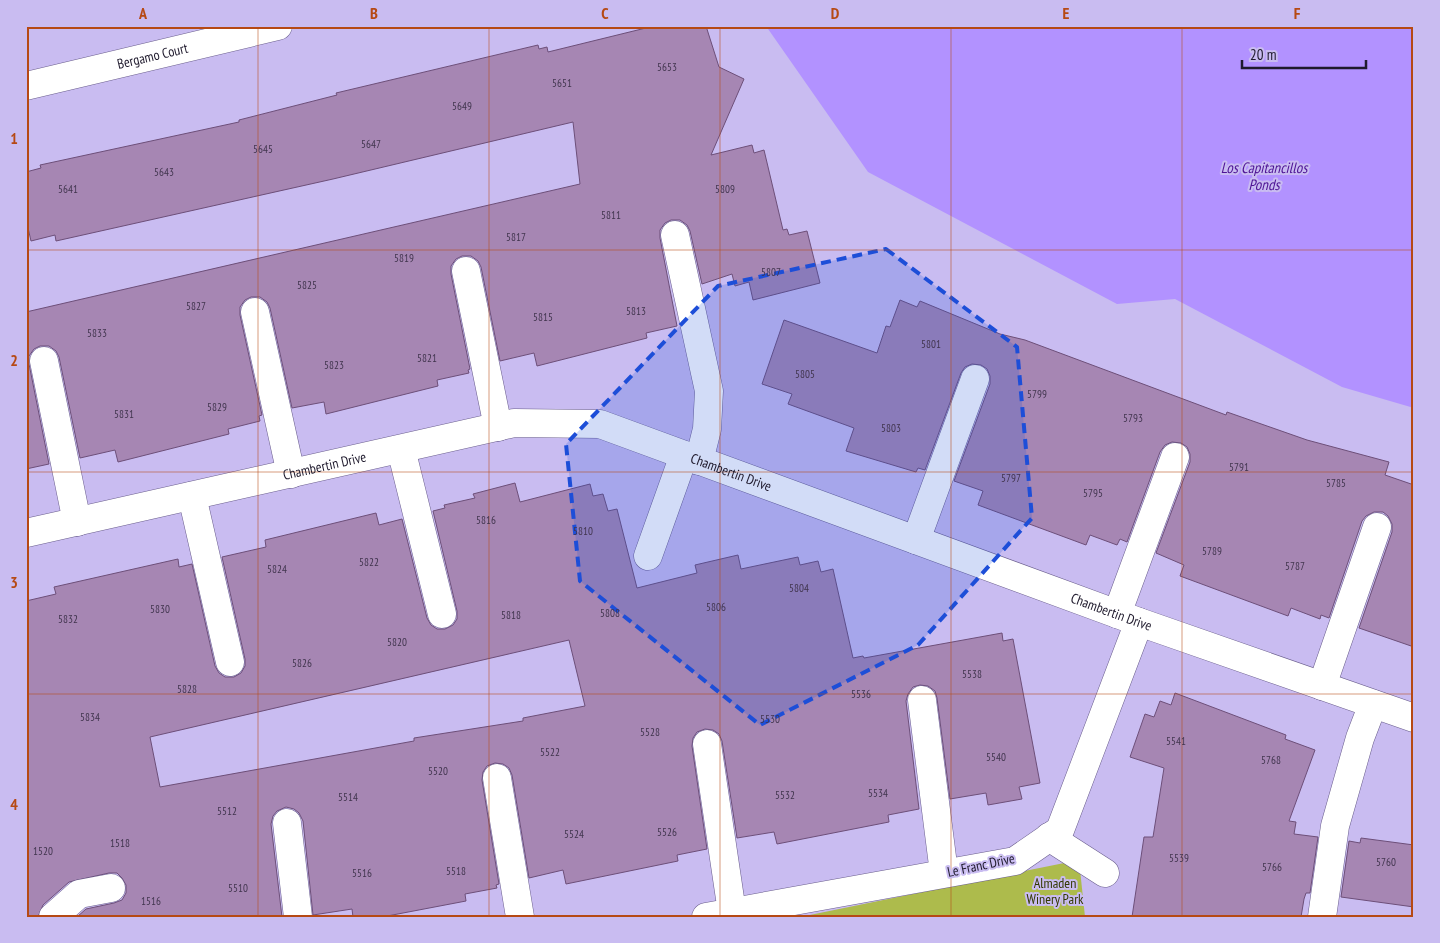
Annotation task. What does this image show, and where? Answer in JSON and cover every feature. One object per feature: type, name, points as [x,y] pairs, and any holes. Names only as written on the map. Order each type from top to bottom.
[{"type":"street","name":"Bergamo Court","points":[[26,86],[278,26]]},
{"type":"street","points":[[648,556],[707,429],[710,391],[676,235]]},
{"type":"street","points":[[466,271],[498,427]]},
{"type":"street","points":[[255,312],[291,474]]},
{"type":"street","points":[[44,361],[77,522]]},
{"type":"street","points":[[916,540],[976,379]]},
{"type":"street","name":"Chambertin Drive","points":[[26,533],[514,423],[600,424],[1128,618],[1414,718]]},
{"type":"street","points":[[401,449],[442,614]]},
{"type":"street","name":"Le Franc Drive","points":[[719,914],[1014,860],[1060,830],[1128,618],[1175,457]]},
{"type":"street","points":[[192,496],[230,662]]},
{"type":"street","points":[[1322,686],[1377,527]]},
{"type":"street","points":[[922,700],[944,873]]},
{"type":"street","points":[[1322,917],[1335,826],[1360,738],[1373,704]]},
{"type":"street","points":[[708,744],[719,914]]},
{"type":"street","points":[[497,778],[520,917]]},
{"type":"street","points":[[287,823],[298,917]]},
{"type":"street","points":[[1049,837],[1105,873]]},
{"type":"street","points":[[53,917],[79,894],[111,888]]},
{"type":"highlighted area","points":[[886,249],[1017,347],[1032,518],[918,645],[760,725],[580,581],[566,444],[718,286]]},
{"type":"green space","name":"Almaden Winery Park","points":[[1079,860],[1085,917],[800,917]]},
{"type":"water","name":"Los Capitancillos Ponds","points":[[766,26],[1414,26],[1414,408],[1342,387],[1175,299],[1117,304],[868,172]]},
{"type":"building","points":[[654,26],[706,26],[719,67],[744,79],[711,155],[752,145],[754,153],[764,150],[783,230],[787,229],[789,235],[807,231],[820,283],[753,300],[749,282],[735,286],[732,274],[702,284],[690,231],[687,225],[680,220],[671,220],[665,223],[660,230],[660,238],[677,326],[646,333],[647,338],[537,366],[534,353],[500,361],[481,267],[478,261],[471,256],[462,256],[456,259],[451,266],[451,274],[470,369],[468,370],[469,373],[437,380],[438,386],[326,414],[324,402],[292,408],[270,308],[267,302],[260,297],[251,297],[245,300],[240,307],[240,315],[262,415],[259,416],[260,421],[228,429],[229,434],[118,462],[115,450],[80,458],[59,357],[56,351],[49,346],[40,346],[34,349],[29,356],[29,364],[49,464],[26,469],[26,312],[580,184],[573,122],[333,179],[56,241],[55,235],[31,241],[26,219],[26,172],[41,168],[40,165],[239,122],[239,120],[337,95],[336,93],[538,45],[539,49],[547,47],[548,52]]},
{"type":"building","points":[[900,300],[917,307],[920,301],[1000,334],[1025,340],[1226,415],[1227,412],[1307,440],[1389,462],[1385,475],[1414,485],[1414,647],[1359,628],[1392,532],[1392,524],[1388,516],[1383,512],[1374,512],[1366,516],[1362,521],[1329,618],[1321,615],[1320,619],[1291,608],[1288,616],[1180,576],[1184,565],[1156,553],[1190,462],[1190,454],[1187,447],[1181,443],[1172,442],[1165,445],[1160,452],[1127,542],[1120,539],[1117,545],[1090,535],[1086,545],[978,505],[983,491],[954,481],[990,384],[990,376],[987,369],[981,365],[972,364],[965,367],[961,373],[925,470],[918,468],[916,472],[846,451],[854,428],[788,404],[792,394],[762,384],[784,320],[877,353],[886,326],[890,327]]},
{"type":"building","points":[[515,483],[520,502],[590,484],[593,496],[603,494],[608,511],[617,509],[637,588],[697,573],[695,565],[738,555],[741,569],[798,557],[800,565],[818,561],[821,572],[833,569],[853,658],[863,656],[864,658],[1002,633],[1003,641],[1013,639],[1040,783],[1019,787],[1022,799],[988,805],[986,793],[950,799],[937,698],[935,691],[928,686],[920,685],[913,687],[906,701],[919,809],[888,815],[889,822],[777,844],[774,832],[737,838],[722,741],[719,734],[713,730],[705,729],[697,732],[693,738],[692,746],[707,849],[677,855],[678,861],[566,884],[563,870],[529,878],[512,775],[509,768],[503,764],[495,763],[487,766],[483,772],[482,780],[499,884],[496,885],[497,888],[465,894],[466,901],[382,917],[353,917],[352,909],[313,915],[303,821],[299,813],[294,809],[286,807],[277,811],[273,816],[271,824],[282,917],[77,917],[86,909],[122,900],[126,893],[126,885],[117,873],[109,873],[69,882],[43,905],[38,917],[26,917],[26,601],[56,594],[54,587],[178,559],[179,567],[192,564],[215,666],[219,673],[225,677],[234,677],[241,673],[245,666],[245,659],[222,557],[266,547],[265,540],[376,513],[379,525],[402,519],[427,618],[431,625],[437,629],[445,629],[453,625],[457,619],[457,611],[433,511],[445,508],[444,505],[475,498],[473,494]],"holes":[[[569,640],[585,706],[523,718],[523,721],[414,738],[414,741],[160,787],[150,737]]]},
{"type":"building","points":[[1175,693],[1286,735],[1285,739],[1315,750],[1289,821],[1296,822],[1294,834],[1318,837],[1310,893],[1306,893],[1301,917],[1132,917],[1144,837],[1153,837],[1164,768],[1130,757],[1145,714],[1154,717],[1160,701],[1171,705]]},
{"type":"building","points":[[1361,838],[1414,845],[1414,907],[1341,897],[1349,841],[1360,843]]}]
